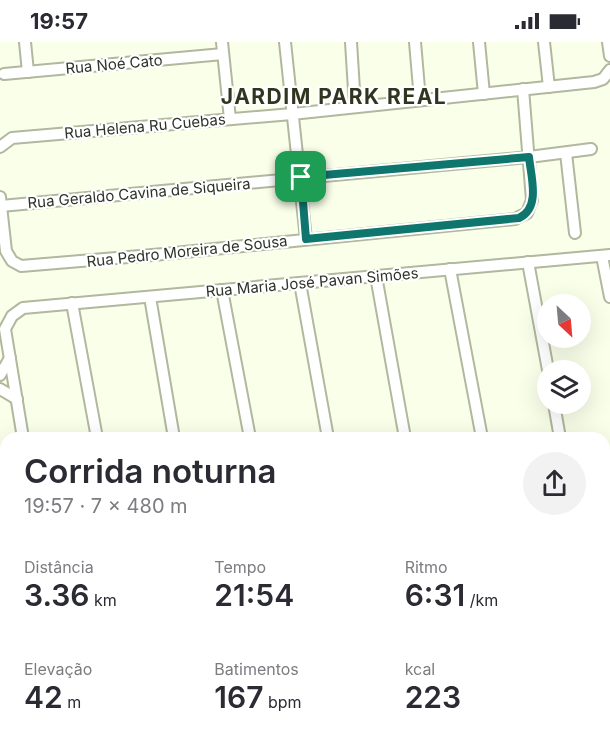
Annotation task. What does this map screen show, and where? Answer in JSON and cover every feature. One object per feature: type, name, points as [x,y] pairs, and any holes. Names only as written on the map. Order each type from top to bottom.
[{"type":"street","points":[[25,42],[28,72]]},
{"type":"street","points":[[222,42],[230,119]]},
{"type":"street","points":[[285,42],[306,239]]},
{"type":"street","points":[[351,42],[356,106]]},
{"type":"street","points":[[415,42],[420,100]]},
{"type":"street","points":[[479,42],[484,94]]},
{"type":"street","points":[[544,42],[549,87]]},
{"type":"street","points":[[608,42],[610,56]]},
{"type":"street","name":"Rua Noé Cato","points":[[4,74],[223,54]]},
{"type":"street","name":"Rua Helena Ru Cuebas","points":[[1,146],[12,138],[292,114],[597,82],[610,72]]},
{"type":"street","name":"Rua Pedro Moreira de Sousa","points":[[1,206],[6,251],[10,259],[21,266],[519,218],[527,213],[532,204],[523,89]]},
{"type":"street","name":"Rua Geraldo Cavina de Siqueira","points":[[1,206],[529,157],[591,149]]},
{"type":"street","points":[[566,153],[575,233]]},
{"type":"street","points":[[0,197],[1,206]]},
{"type":"street","points":[[606,255],[610,297]]},
{"type":"street","name":"Rua Maria José Pavan Simões","points":[[10,358],[5,329],[15,312],[27,307],[606,255]]},
{"type":"street","points":[[528,262],[546,360]]},
{"type":"street","points":[[450,269],[481,432]]},
{"type":"street","points":[[376,276],[404,432]]},
{"type":"street","points":[[300,283],[327,432]]},
{"type":"street","points":[[222,290],[249,432]]},
{"type":"street","points":[[150,297],[173,432]]},
{"type":"street","points":[[72,303],[96,432]]},
{"type":"street","points":[[0,375],[10,358]]},
{"type":"street","points":[[10,358],[22,432]]},
{"type":"street","points":[[0,389],[17,399]]},
{"type":"street","points":[[556,414],[559,432]]},
{"type":"district","name":"JARDIM PARK REAL","points":[[334,96]]},
{"type":"route","points":[[529,157],[532,200],[527,213],[515,219],[306,239],[301,177],[529,157]]}]
